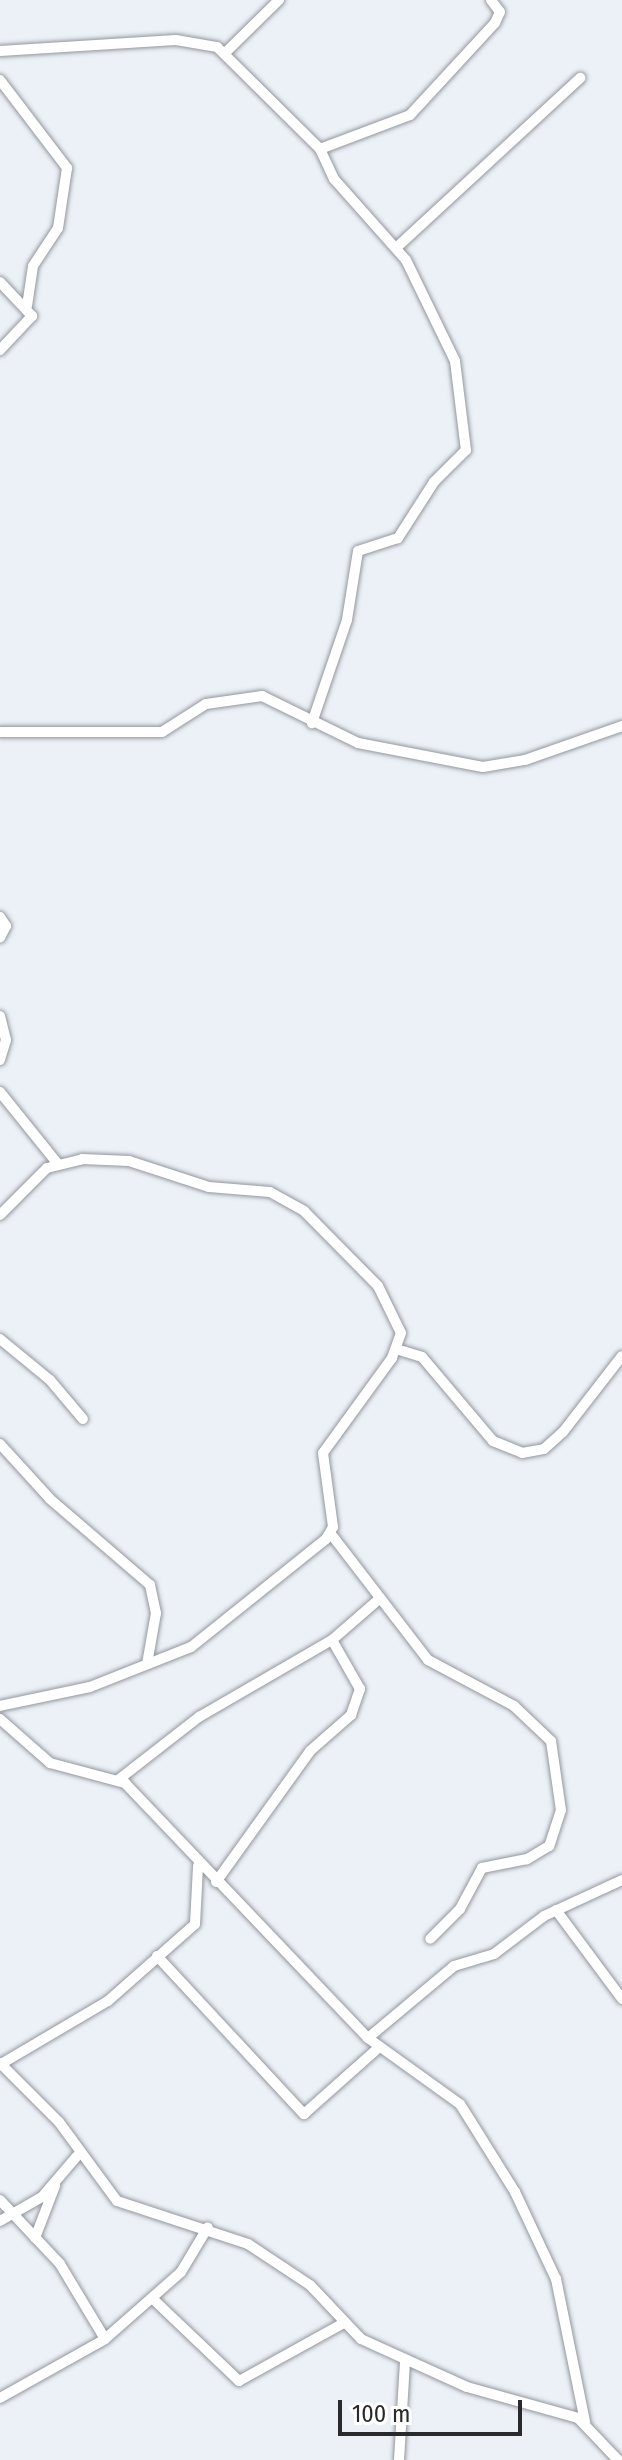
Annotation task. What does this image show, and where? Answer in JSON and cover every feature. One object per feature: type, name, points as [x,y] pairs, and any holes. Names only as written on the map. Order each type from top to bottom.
[{"type":"street","points":[[225,53],[279,0]]},
{"type":"street","points":[[320,149],[410,115],[500,16],[491,0]]},
{"type":"street","points":[[0,51],[176,40],[225,53],[320,149],[334,179],[396,248],[457,365],[467,447],[398,538],[356,556],[347,620],[312,723]]},
{"type":"street","points":[[396,248],[580,78]]},
{"type":"street","points":[[0,80],[67,169],[58,228],[33,266],[27,306],[28,328],[0,350]]},
{"type":"street","points":[[0,282],[27,306]]},
{"type":"street","points":[[0,732],[162,732],[206,704],[256,695],[358,743],[483,767],[622,726]]},
{"type":"street","points":[[0,917],[6,928],[0,938]]},
{"type":"street","points":[[0,1016],[6,1040],[0,1060]]},
{"type":"street","points":[[0,1092],[57,1163]]},
{"type":"street","points":[[0,1215],[57,1163],[114,1158],[201,1185],[265,1190],[288,1201],[378,1286],[399,1324],[396,1349],[323,1453],[331,1534],[378,1600],[441,1672],[498,1695],[541,1728],[551,1741],[561,1810],[549,1846],[527,1859],[482,1868],[460,1909],[430,1939]]},
{"type":"street","points":[[0,1339],[50,1380],[83,1419]]},
{"type":"street","points":[[396,1349],[422,1357],[493,1441],[522,1453],[544,1449],[563,1432],[622,1356]]},
{"type":"street","points":[[0,1444],[50,1499],[150,1585],[156,1613],[147,1664]]},
{"type":"street","points":[[0,1706],[90,1687],[215,1632],[331,1534]]},
{"type":"street","points":[[118,1780],[199,1717],[332,1640],[378,1600]]},
{"type":"street","points":[[216,1882],[305,1758],[344,1726],[356,1705],[358,1684],[332,1640]]},
{"type":"street","points":[[0,1719],[50,1763],[118,1780],[198,1866],[378,2048],[460,2104],[515,2192],[556,2279],[585,2422],[618,2460]]},
{"type":"street","points":[[198,1866],[198,1920],[108,2001],[0,2064],[59,2122],[77,2156],[117,2201],[208,2227],[287,2267],[342,2324],[405,2362],[585,2422]]},
{"type":"street","points":[[368,2038],[454,1966],[494,1954],[556,1910],[622,1880]]},
{"type":"street","points":[[556,1910],[622,1999]]},
{"type":"street","points":[[157,1956],[304,2114],[378,2048]]},
{"type":"street","points":[[35,2238],[56,2184],[77,2156]]},
{"type":"street","points":[[0,2221],[12,2216],[56,2184]]},
{"type":"street","points":[[0,2200],[60,2264],[105,2339]]},
{"type":"street","points":[[0,2398],[105,2339],[181,2272],[208,2227]]},
{"type":"street","points":[[153,2299],[239,2381],[342,2324]]},
{"type":"street","points":[[399,2460],[405,2362]]}]
